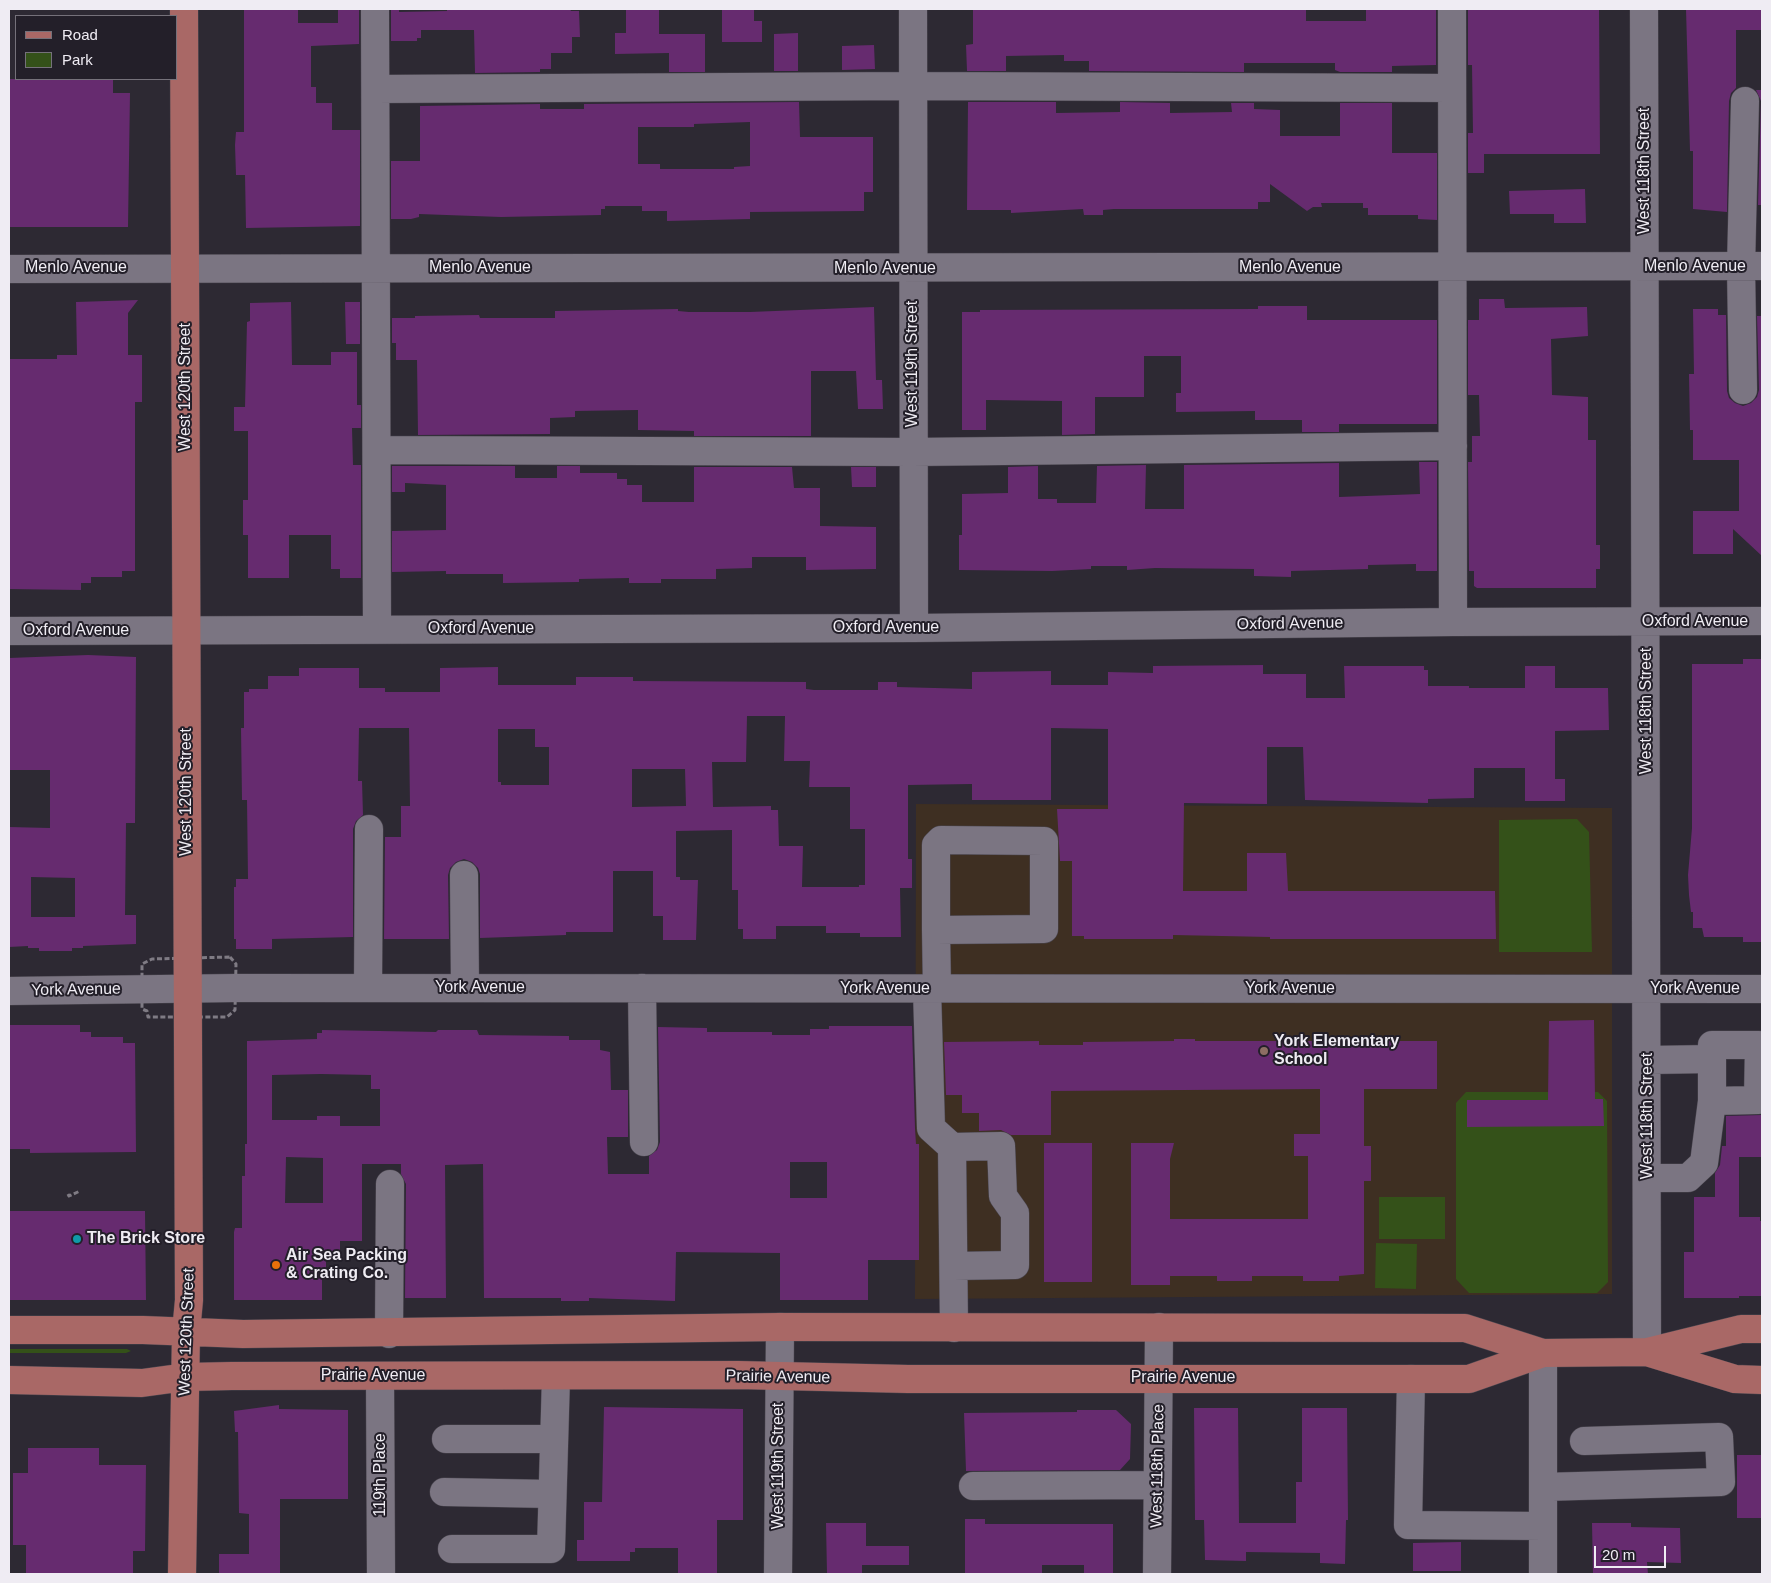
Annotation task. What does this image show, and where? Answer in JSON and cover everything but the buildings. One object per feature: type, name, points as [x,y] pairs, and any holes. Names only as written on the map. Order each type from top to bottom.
[{"type":"main road","name":"West 120th Street","points":[[182,1574],[186,1332],[189,1300],[184,9]]},
{"type":"main road","name":"Prairie Avenue","points":[[9,1330],[235,1334],[388,1334],[780,1327],[1465,1328],[1543,1353],[1647,1352],[1741,1329],[1762,1329]]},
{"type":"main road","name":"Prairie Avenue","points":[[1647,1352],[1735,1379],[1762,1380]]},
{"type":"main road","name":"Prairie Avenue","points":[[9,1380],[142,1383],[186,1377],[738,1375],[908,1379],[1469,1379],[1543,1353]]},
{"type":"street","points":[[375,9],[377,630]]},
{"type":"street","name":"West 119th Street","points":[[913,9],[914,628]]},
{"type":"street","points":[[1452,9],[1453,622]]},
{"type":"street","name":"West 118th Street","points":[[1644,9],[1648,989],[1647,1352]]},
{"type":"street","points":[[376,89],[913,86],[1452,88]]},
{"type":"street","points":[[1743,390],[1752,266],[1745,101]]},
{"type":"street","name":"Menlo Avenue","points":[[9,269],[913,269],[1752,266]]},
{"type":"street","points":[[377,450],[913,452],[1453,446]]},
{"type":"street","name":"Oxford Avenue","points":[[9,631],[914,628],[1453,622],[1762,622]]},
{"type":"street","points":[[368,988],[369,829]]},
{"type":"street","points":[[936,930],[1044,929],[1046,843],[1042,840],[941,840],[936,845],[936,930],[932,989],[932,1128],[952,1147],[1000,1146],[1003,1196],[1015,1213],[1015,1265],[954,1266]]},
{"type":"street","points":[[464,875],[465,988]]},
{"type":"street","name":"York Avenue","points":[[9,991],[368,988],[1762,989]]},
{"type":"street","points":[[642,988],[644,1142]]},
{"type":"street","points":[[1648,1178],[1688,1178],[1704,1163],[1712,1101],[1712,1045],[1759,1045],[1758,1100],[1712,1101]]},
{"type":"street","points":[[1648,1060],[1712,1059]]},
{"type":"street","points":[[952,1147],[954,1328]]},
{"type":"street","points":[[388,1334],[390,1184]]},
{"type":"street","name":"West 119th Street","points":[[778,1574],[780,1327]]},
{"type":"street","name":"West 118th Place","points":[[1157,1574],[1159,1327]]},
{"type":"street","points":[[1543,1353],[1543,1574]]},
{"type":"street","name":"119th Place","points":[[380,1376],[381,1574]]},
{"type":"street","points":[[452,1549],[551,1549],[556,1377]]},
{"type":"street","points":[[1411,1379],[1408,1524],[1543,1526]]},
{"type":"street","points":[[1543,1487],[1720,1482],[1719,1438],[1584,1441]]},
{"type":"street","points":[[446,1439],[554,1439]]},
{"type":"street","points":[[973,1486],[1157,1485]]},
{"type":"street","points":[[444,1492],[552,1494]]},
{"type":"path","points":[[68,1194],[69,1196],[80,1192]]},
{"type":"shaded area","name":"York Elementary School","points":[[916,804],[1612,808],[1612,1294],[915,1299]]},
{"type":"green space","points":[[1577,819],[1589,832],[1592,952],[1499,952],[1499,820]]},
{"type":"green space","points":[[1466,1092],[1598,1092],[1607,1101],[1608,1282],[1597,1293],[1469,1293],[1456,1279],[1456,1103]]},
{"type":"green space","points":[[1379,1197],[1445,1197],[1445,1239],[1379,1239]]},
{"type":"green space","points":[[1376,1243],[1417,1244],[1416,1289],[1375,1288]]},
{"type":"green space","points":[[9,1349],[127,1349],[131,1351],[126,1353],[9,1353]]},
{"type":"place","name":"York Elementary School","points":[[1264,1051]]},
{"type":"place","name":"The Brick Store","points":[[77,1239]]},
{"type":"place","name":"Air Sea Packing & Crating Co.","points":[[276,1265]]}]
